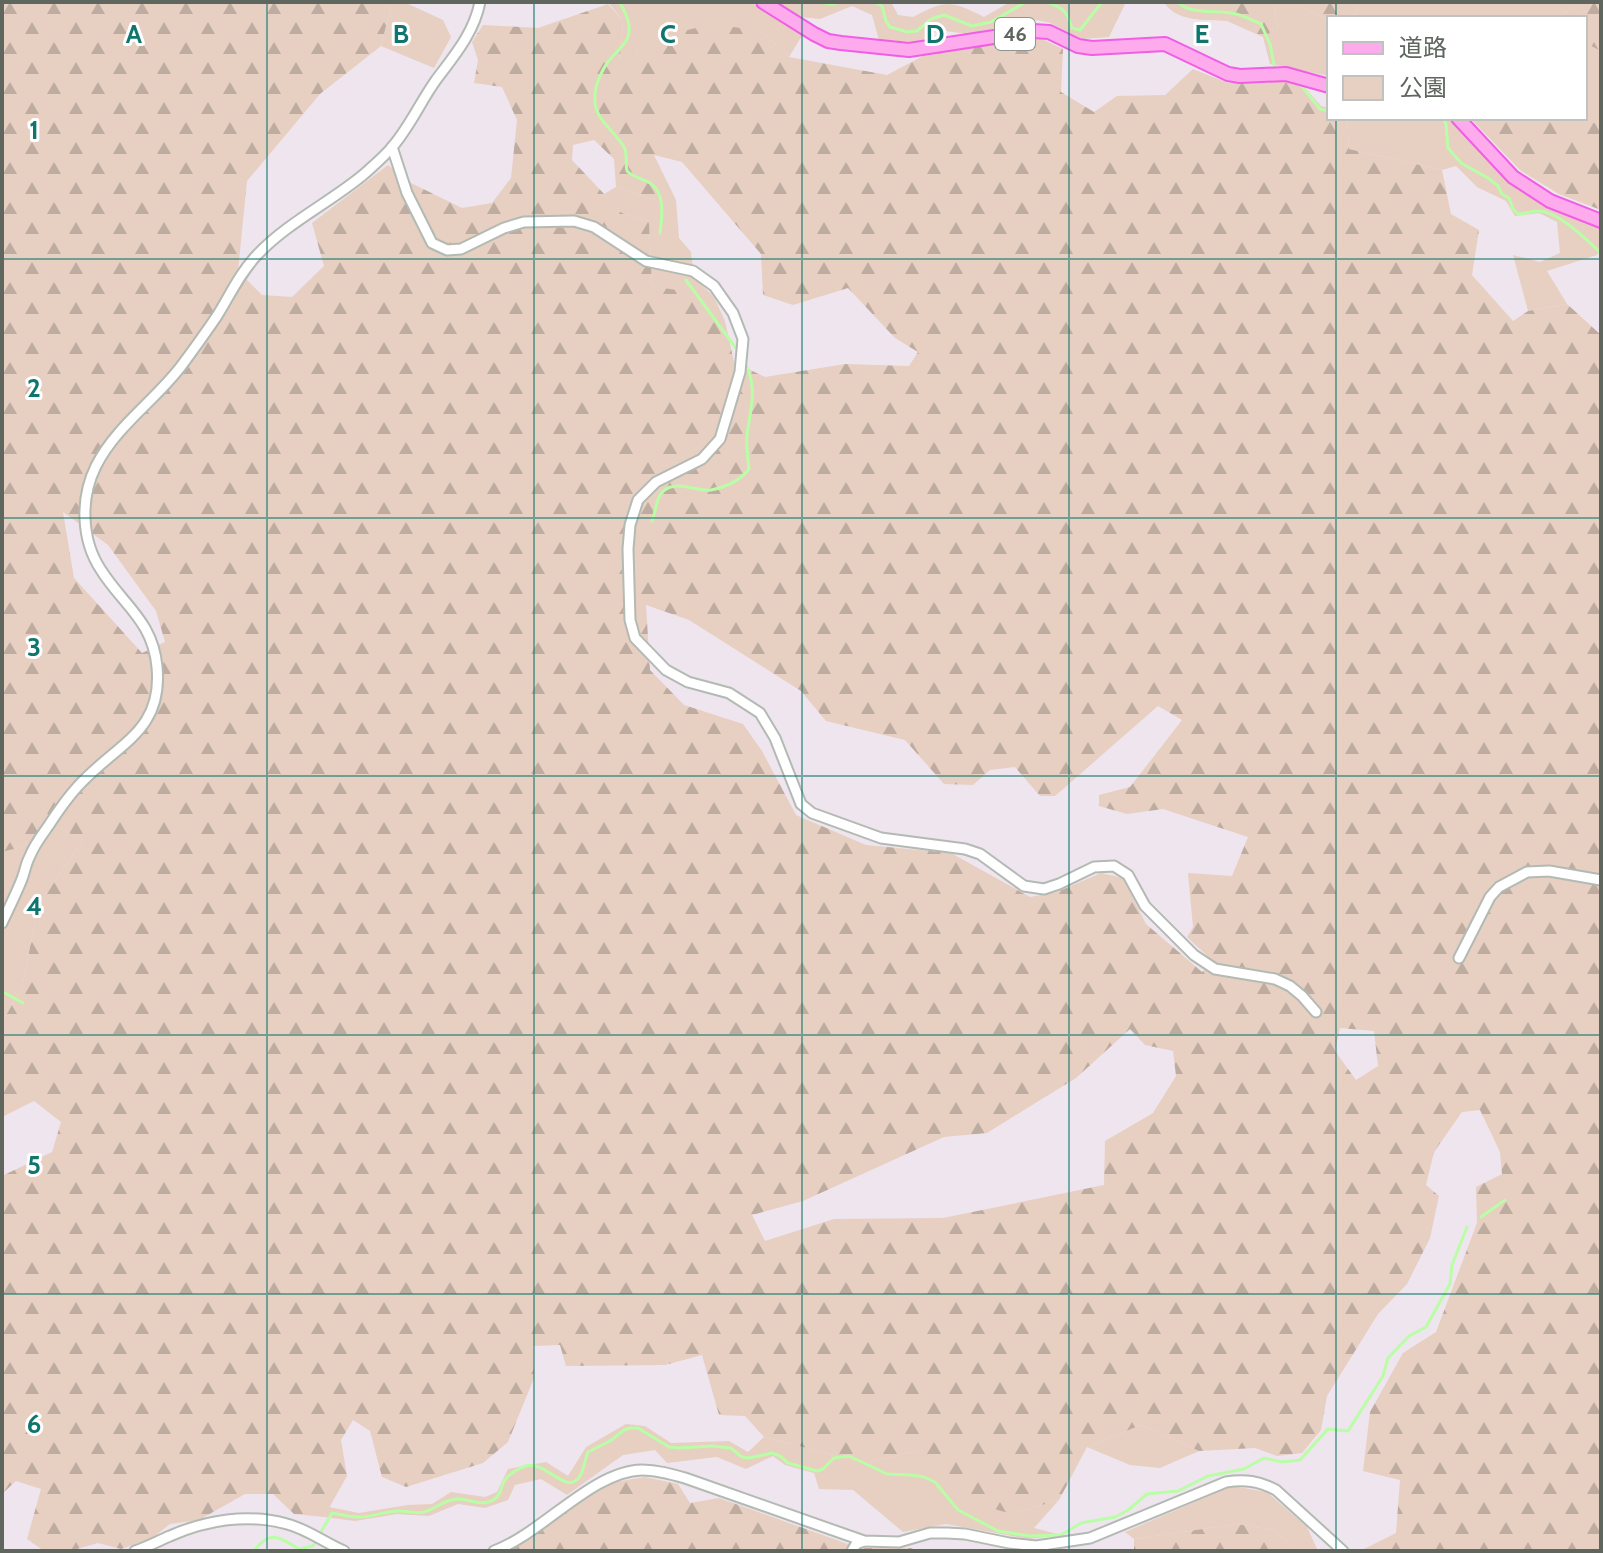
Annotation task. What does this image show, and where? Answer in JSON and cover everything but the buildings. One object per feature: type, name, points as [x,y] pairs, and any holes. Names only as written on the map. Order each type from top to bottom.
[{"type":"main road","name":"46","points":[[763,2],[814,34],[841,43],[909,50],[1033,31],[1049,32],[1078,46],[1092,48],[1165,44],[1228,74],[1286,74],[1327,85]]},
{"type":"main road","points":[[1460,120],[1513,177],[1550,201],[1601,221]]},
{"type":"street","points":[[2,923],[30,855],[49,825],[87,777],[139,731],[149,716],[158,689],[155,649],[145,627],[101,570],[91,550],[85,513],[87,492],[96,467],[128,424],[180,368],[258,255],[285,231],[363,175],[392,147],[469,35],[480,2]]},
{"type":"street","points":[[392,147],[407,193],[432,243],[447,250],[461,249],[524,222],[574,221],[594,227],[646,261],[693,271],[714,286],[733,313],[743,339],[740,372],[720,439],[702,459],[656,482],[638,500],[630,525],[628,549],[630,620],[635,638],[666,670],[688,682],[729,693],[760,713],[775,738],[801,804],[812,813],[881,838],[973,851],[1024,886],[1044,889],[1094,867],[1114,866],[1128,875],[1145,906],[1194,955],[1215,969],[1275,979],[1290,986],[1316,1012]]},
{"type":"street","points":[[1459,958],[1490,897],[1499,887],[1527,872],[1549,871],[1601,880]]},
{"type":"street","points":[[494,1551],[521,1538],[603,1480],[625,1472],[644,1470],[685,1478],[864,1541],[899,1542],[930,1533],[947,1533],[1036,1546],[1090,1538],[1226,1482],[1253,1480],[1276,1490],[1343,1551]]},
{"type":"street","points":[[135,1551],[157,1547],[190,1529],[234,1519],[291,1525],[344,1551]]},
{"type":"street","points":[[852,1551],[856,1544],[864,1541]]},
{"type":"green space","points":[[2,2],[392,2],[381,46],[320,94],[247,181],[238,271],[262,295],[292,297],[324,266],[312,223],[388,165],[409,182],[462,208],[492,203],[511,178],[517,120],[502,87],[474,83],[478,60],[472,42],[483,25],[538,28],[608,4],[623,21],[620,61],[662,36],[713,24],[761,31],[789,57],[887,75],[923,56],[1038,37],[1063,49],[1061,92],[1094,112],[1117,96],[1165,95],[1193,69],[1228,83],[1274,78],[1300,82],[1321,106],[1327,108],[1327,120],[1347,120],[1349,149],[1442,170],[1451,214],[1479,230],[1472,275],[1513,321],[1528,311],[1567,304],[1601,335],[1601,1551],[1360,1551],[1396,1533],[1400,1480],[1363,1471],[1370,1412],[1403,1353],[1436,1332],[1477,1223],[1476,1187],[1502,1174],[1500,1152],[1480,1110],[1462,1112],[1434,1152],[1426,1185],[1439,1196],[1430,1238],[1407,1284],[1378,1314],[1327,1396],[1321,1430],[1302,1453],[1277,1456],[1255,1448],[1199,1451],[1141,1425],[1087,1447],[1059,1500],[1012,1514],[952,1497],[922,1450],[865,1463],[764,1437],[745,1416],[719,1415],[702,1355],[665,1365],[566,1366],[560,1345],[533,1346],[534,1378],[508,1442],[483,1463],[406,1487],[382,1477],[370,1431],[353,1420],[341,1440],[347,1476],[324,1517],[294,1514],[273,1494],[245,1494],[199,1520],[170,1524],[152,1538],[121,1549],[98,1543],[70,1551],[44,1551],[27,1539],[41,1489],[16,1481],[2,1494],[2,1176],[52,1152],[61,1122],[34,1101],[2,1117],[2,1022],[22,988],[38,906],[83,840],[55,826],[22,847],[2,852]],"holes":[[[594,140],[614,159],[616,187],[654,200],[676,200],[654,155],[682,162],[761,254],[763,295],[793,305],[848,288],[895,338],[918,352],[909,366],[845,364],[765,377],[734,362],[725,321],[694,293],[652,286],[649,221],[622,213],[572,160],[573,145]],[[63,512],[108,545],[156,611],[165,642],[142,653],[74,578]],[[646,605],[689,620],[801,691],[826,721],[905,740],[944,784],[973,785],[990,770],[1015,767],[1040,796],[1055,796],[1158,706],[1182,720],[1130,787],[1099,795],[1099,806],[1127,814],[1163,809],[1248,837],[1232,876],[1188,873],[1193,927],[1187,937],[1214,962],[1202,972],[1146,924],[1123,878],[1101,873],[1057,892],[1030,897],[951,853],[866,845],[796,815],[762,751],[743,724],[684,705],[650,670]],[[1340,1028],[1374,1031],[1378,1066],[1356,1080],[1335,1051]],[[1130,1029],[1145,1045],[1173,1051],[1176,1076],[1153,1113],[1105,1141],[1104,1185],[943,1218],[834,1219],[765,1241],[752,1215],[803,1201],[944,1137],[987,1133],[1076,1078]]]},
{"type":"green space","points":[[392,2],[404,2],[443,20],[451,37],[434,68],[381,46]]},
{"type":"green space","points":[[608,2],[750,2],[803,34],[789,57],[761,31],[662,36],[620,62],[623,21]]},
{"type":"green space","points":[[776,2],[891,2],[898,15],[913,17],[933,7],[948,4],[984,17],[1010,2],[1126,2],[1109,37],[1081,39],[1050,23],[1023,17],[996,29],[967,34],[938,30],[920,42],[879,40],[872,15],[852,6],[820,19],[800,17]]},
{"type":"green space","points":[[1164,2],[1236,2],[1227,21],[1184,17]]},
{"type":"green space","points":[[1236,2],[1287,2],[1274,10],[1278,28],[1263,37],[1227,21]]},
{"type":"green space","points":[[1287,2],[1327,19],[1327,76],[1270,64],[1263,37],[1278,28],[1274,10]]},
{"type":"green space","points":[[1287,2],[1360,2],[1355,14],[1327,16],[1327,19]]},
{"type":"green space","points":[[1360,2],[1585,2],[1560,16],[1350,16],[1355,14]]},
{"type":"green space","points":[[1585,2],[1601,2],[1601,51],[1587,44],[1587,16],[1560,16]]},
{"type":"green space","points":[[1587,44],[1601,51],[1601,124],[1582,120],[1587,120]]},
{"type":"green space","points":[[1347,120],[1455,120],[1516,188],[1540,204],[1601,228],[1601,249],[1597,255],[1547,271],[1567,304],[1528,311],[1513,255],[1540,262],[1560,253],[1557,222],[1539,213],[1515,216],[1506,201],[1477,187],[1456,166],[1442,170],[1349,149]]},
{"type":"green space","points":[[1472,120],[1582,120],[1601,124],[1601,210],[1559,194],[1521,171]]},
{"type":"green space","points":[[616,187],[654,200],[676,200],[679,238],[691,252],[694,277],[714,297],[725,321],[694,294],[652,286],[649,221],[622,213],[604,194]]},
{"type":"green space","points":[[55,826],[83,840],[38,906],[22,988],[2,1022],[2,852],[22,847]]},
{"type":"green space","points":[[626,1424],[645,1426],[671,1443],[729,1441],[748,1452],[764,1437],[865,1463],[922,1450],[1012,1514],[1059,1500],[1034,1528],[1061,1535],[1029,1539],[946,1524],[903,1532],[853,1490],[819,1489],[814,1473],[785,1465],[773,1456],[746,1469],[717,1457],[667,1463],[655,1450],[623,1455],[567,1495],[541,1479],[515,1485],[508,1500],[485,1508],[458,1504],[429,1516],[397,1514],[355,1521],[324,1517],[329,1507],[359,1513],[432,1504],[451,1492],[485,1497],[497,1492],[508,1469],[546,1462],[568,1476],[586,1447]]},
{"type":"green space","points":[[1141,1425],[1199,1451],[1160,1468],[1130,1465],[1087,1447]]},
{"type":"green space","points":[[645,1477],[678,1484],[690,1503],[719,1498],[859,1548],[911,1548],[917,1551],[506,1551],[515,1548],[608,1483]]},
{"type":"green space","points":[[1232,1486],[1267,1492],[1307,1527],[1318,1551],[1300,1551],[1273,1530],[1237,1524],[1134,1539],[1125,1532]]},
{"type":"green space","points":[[1237,1524],[1273,1530],[1300,1551],[1134,1551],[1134,1539]]},
{"type":"waterway","points":[[620,2],[628,22],[629,35],[601,74],[595,103],[600,117],[624,147],[627,171],[650,183],[659,193],[662,206],[660,233]]},
{"type":"waterway","points":[[817,2],[839,2]]},
{"type":"waterway","points":[[874,2],[882,6],[890,27],[907,32],[917,31],[931,19],[944,15],[972,26],[991,22],[1026,2]]},
{"type":"waterway","points":[[1047,2],[1064,11],[1072,28],[1080,30],[1102,2]]},
{"type":"waterway","points":[[1178,2],[1197,11],[1236,14],[1261,24],[1270,44],[1275,70]]},
{"type":"waterway","points":[[1285,80],[1301,85],[1320,109],[1327,111]]},
{"type":"waterway","points":[[1444,120],[1448,148],[1461,163],[1498,186],[1518,214],[1537,211],[1553,215],[1601,253]]},
{"type":"waterway","points":[[686,280],[738,351]]},
{"type":"waterway","points":[[652,521],[659,497],[670,487],[717,489],[737,480],[749,469],[747,440],[752,389],[744,361]]},
{"type":"waterway","points":[[2,993],[23,1003]]},
{"type":"waterway","points":[[1481,1217],[1505,1200]]},
{"type":"waterway","points":[[254,1551],[265,1540],[275,1537],[299,1549],[313,1546],[332,1513],[362,1517],[394,1511],[424,1512],[453,1499],[489,1502],[498,1496],[509,1476],[526,1466],[541,1468],[562,1480],[575,1481],[580,1476],[588,1452],[630,1428],[638,1428],[669,1447],[731,1448],[742,1457],[749,1458],[772,1453],[788,1463],[817,1471],[834,1458],[849,1456],[887,1474],[924,1477],[935,1482],[958,1510],[998,1531],[1030,1536],[1061,1535],[1081,1523],[1115,1517],[1147,1494],[1178,1491],[1208,1476],[1244,1469],[1264,1458],[1282,1462],[1300,1460],[1328,1429],[1348,1431],[1383,1376],[1388,1358],[1409,1336],[1426,1327],[1450,1284],[1452,1265],[1467,1227]]}]
